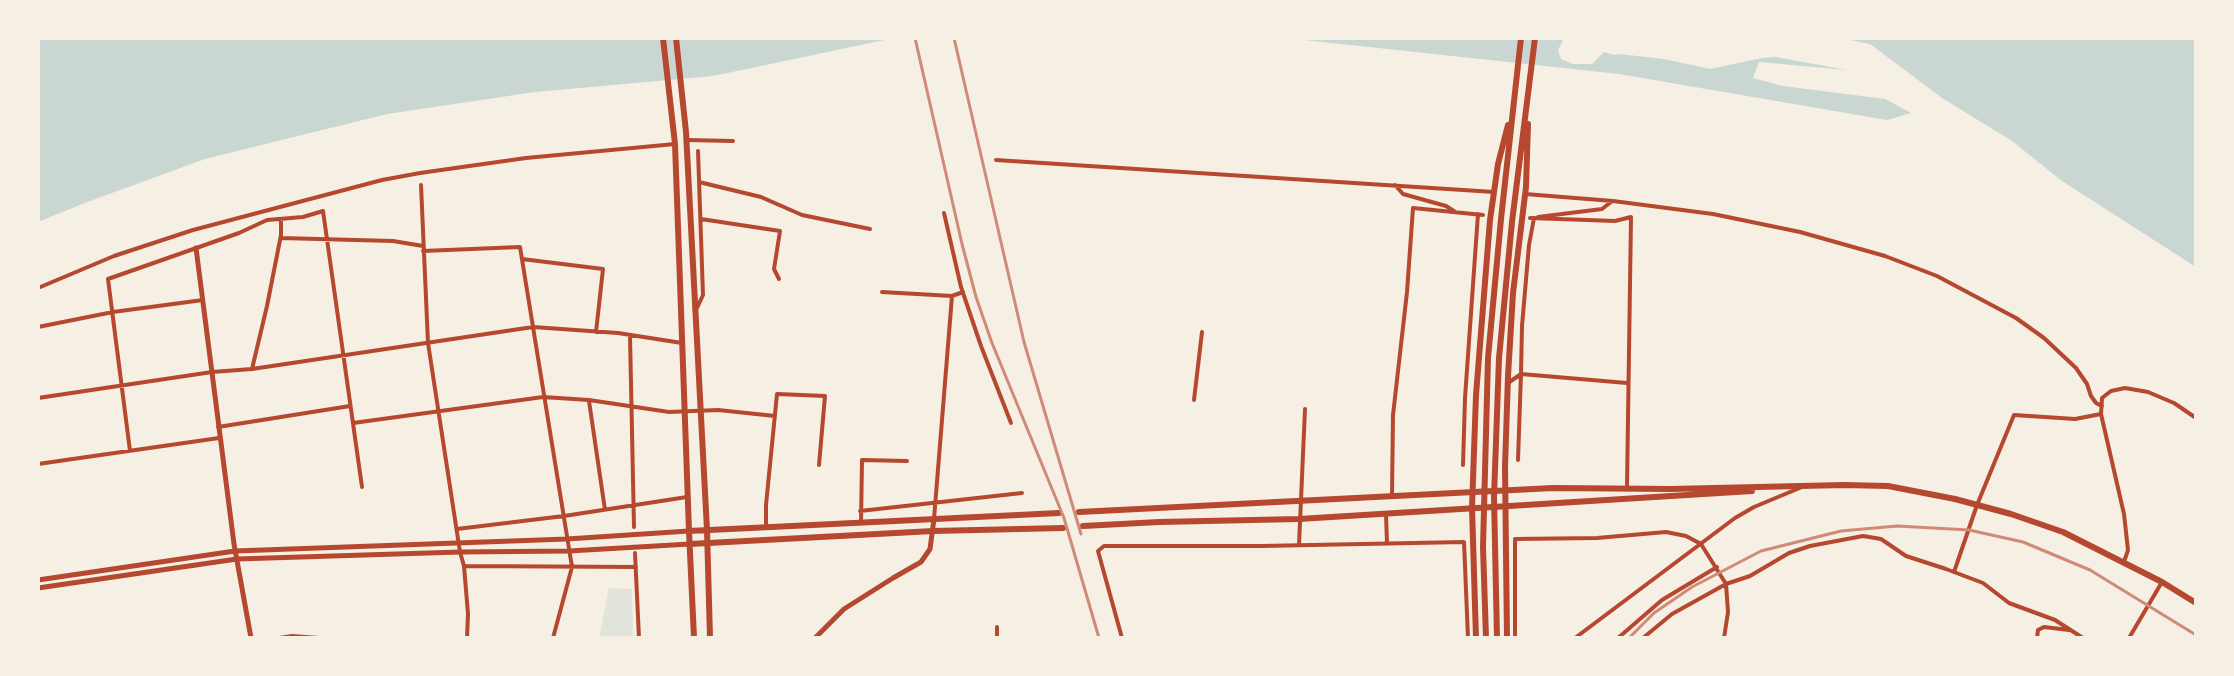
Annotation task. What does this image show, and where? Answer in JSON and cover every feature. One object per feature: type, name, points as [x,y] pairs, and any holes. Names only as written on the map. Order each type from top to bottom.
[{"type":"main road","points":[[663,38],[675,144],[694,638]]},
{"type":"main road","points":[[676,38],[686,132],[708,544],[710,638]]},
{"type":"main road","points":[[1486,638],[1483,547],[1485,427],[1493,294],[1521,38]]},
{"type":"main road","points":[[1497,638],[1496,430],[1504,294],[1535,38]]},
{"type":"main road","points":[[1507,638],[1505,491],[1508,383],[1513,293],[1525,190],[1528,96]]},
{"type":"main road","points":[[1476,638],[1472,508],[1483,293],[1494,189],[1514,102]]},
{"type":"main road","points":[[1083,526],[1299,519],[1804,487],[1888,486],[1977,505],[2063,532],[2162,582],[2196,603]]},
{"type":"main road","points":[[1079,512],[1473,492],[1627,487],[1804,487]]},
{"type":"main road","points":[[689,531],[1059,513]]},
{"type":"main road","points":[[690,544],[933,531],[1063,528]]},
{"type":"street","points":[[686,140],[733,141]]},
{"type":"street","points":[[38,288],[114,256],[193,230],[382,180],[526,158],[675,144]]},
{"type":"street","points":[[695,312],[703,295],[698,151]]},
{"type":"street","points":[[996,160],[1494,189]]},
{"type":"street","points":[[699,182],[761,197],[802,215],[870,229]]},
{"type":"street","points":[[421,185],[428,343],[464,566],[467,638]]},
{"type":"street","points":[[1395,185],[1403,194],[1446,206],[1457,213]]},
{"type":"street","points":[[1525,190],[1690,210],[1800,232],[1885,256],[1937,276],[2005,311],[2044,338],[2076,368],[2091,396],[2102,406]]},
{"type":"street","points":[[1613,201],[1602,209],[1530,218],[1615,221],[1631,217],[1627,487]]},
{"type":"street","points":[[1392,498],[1393,415],[1413,208],[1480,214],[1463,465]]},
{"type":"street","points":[[130,451],[108,279],[239,233],[267,220],[303,217],[323,211],[362,487]]},
{"type":"street","points":[[944,213],[963,292],[1011,423]]},
{"type":"street","points":[[1518,460],[1525,299],[1534,218]]},
{"type":"street","points":[[252,369],[281,238],[281,219]]},
{"type":"street","points":[[701,219],[780,231],[774,269],[779,279]]},
{"type":"street","points":[[281,238],[393,241],[423,248],[520,247],[572,567],[553,638]]},
{"type":"street","points":[[196,248],[219,438],[251,638]]},
{"type":"street","points":[[522,259],[603,269],[596,332]]},
{"type":"street","points":[[882,292],[952,296],[963,292]]},
{"type":"street","points":[[815,638],[844,609],[921,562],[930,549],[952,296]]},
{"type":"street","points":[[38,327],[113,312],[203,300]]},
{"type":"street","points":[[38,398],[533,327],[618,333],[682,343]]},
{"type":"street","points":[[1194,400],[1202,332]]},
{"type":"street","points":[[630,336],[634,527]]},
{"type":"street","points":[[1508,383],[1521,374],[1627,383]]},
{"type":"street","points":[[2124,562],[2128,550],[2124,514],[2101,414],[2102,398],[2111,391],[2125,388],[2148,392],[2174,403],[2196,418]]},
{"type":"street","points":[[1466,392],[1476,395]]},
{"type":"street","points":[[766,527],[777,394],[825,396],[819,465]]},
{"type":"street","points":[[353,423],[543,397],[684,412],[718,410],[775,416]]},
{"type":"street","points":[[589,400],[605,510]]},
{"type":"street","points":[[218,427],[350,406]]},
{"type":"street","points":[[1299,545],[1305,409]]},
{"type":"street","points":[[1954,572],[1977,505],[2014,415],[2075,419],[2101,414]]},
{"type":"street","points":[[38,464],[219,438]]},
{"type":"street","points":[[861,523],[862,460],[907,461]]},
{"type":"street","points":[[1575,638],[1754,507],[1804,487]]},
{"type":"street","points":[[860,511],[1022,493]]},
{"type":"street","points":[[457,529],[687,497]]},
{"type":"street","points":[[1386,513],[1387,543]]},
{"type":"street","points":[[38,580],[235,551],[567,539],[689,531]]},
{"type":"street","points":[[1515,638],[1515,539],[1597,538],[1666,532],[1686,536],[1701,544],[1717,567],[1726,584],[1728,612],[1724,638]]},
{"type":"street","points":[[1643,638],[1672,614],[1800,548],[1863,536],[1881,539],[1906,556],[1983,583],[2009,603],[2055,620],[2083,638]]},
{"type":"street","points":[[1122,638],[1098,551],[1104,546],[1464,542],[1468,638]]},
{"type":"street","points":[[38,588],[237,559],[569,551],[690,544]]},
{"type":"street","points":[[635,553],[639,638]]},
{"type":"street","points":[[464,566],[636,567]]},
{"type":"street","points":[[1618,638],[1662,600],[1717,567]]},
{"type":"street","points":[[2129,638],[2162,582]]},
{"type":"street","points":[[997,627],[997,638]]},
{"type":"street","points":[[2037,638],[2041,628],[2071,630]]},
{"type":"street","points":[[279,638],[319,638]]},
{"type":"shaded area","points":[[38,38],[894,38],[713,76],[535,92],[387,114],[205,159],[38,222]]},
{"type":"shaded area","points":[[1286,38],[1564,38],[1558,50],[1561,59],[1573,64],[1592,64],[1604,52],[1664,59],[1710,69],[1776,57],[1847,70],[1759,62],[1753,78],[1783,86],[1885,99],[1911,113],[1887,120],[1619,74]]},
{"type":"shaded area","points":[[1840,38],[2196,38],[2196,267],[2062,181],[2012,141],[1942,98],[1870,44]]},
{"type":"shaded area","points":[[609,588],[632,589],[633,638],[599,638]]},
{"type":"railway","points":[[915,38],[976,297],[1064,518],[1099,638]]},
{"type":"railway","points":[[954,38],[1024,342],[1081,534]]},
{"type":"railway","points":[[1629,638],[1654,613],[1692,587],[1761,551],[1841,531],[1897,526],[1969,530],[2023,542],[2090,570],[2196,635]]}]
